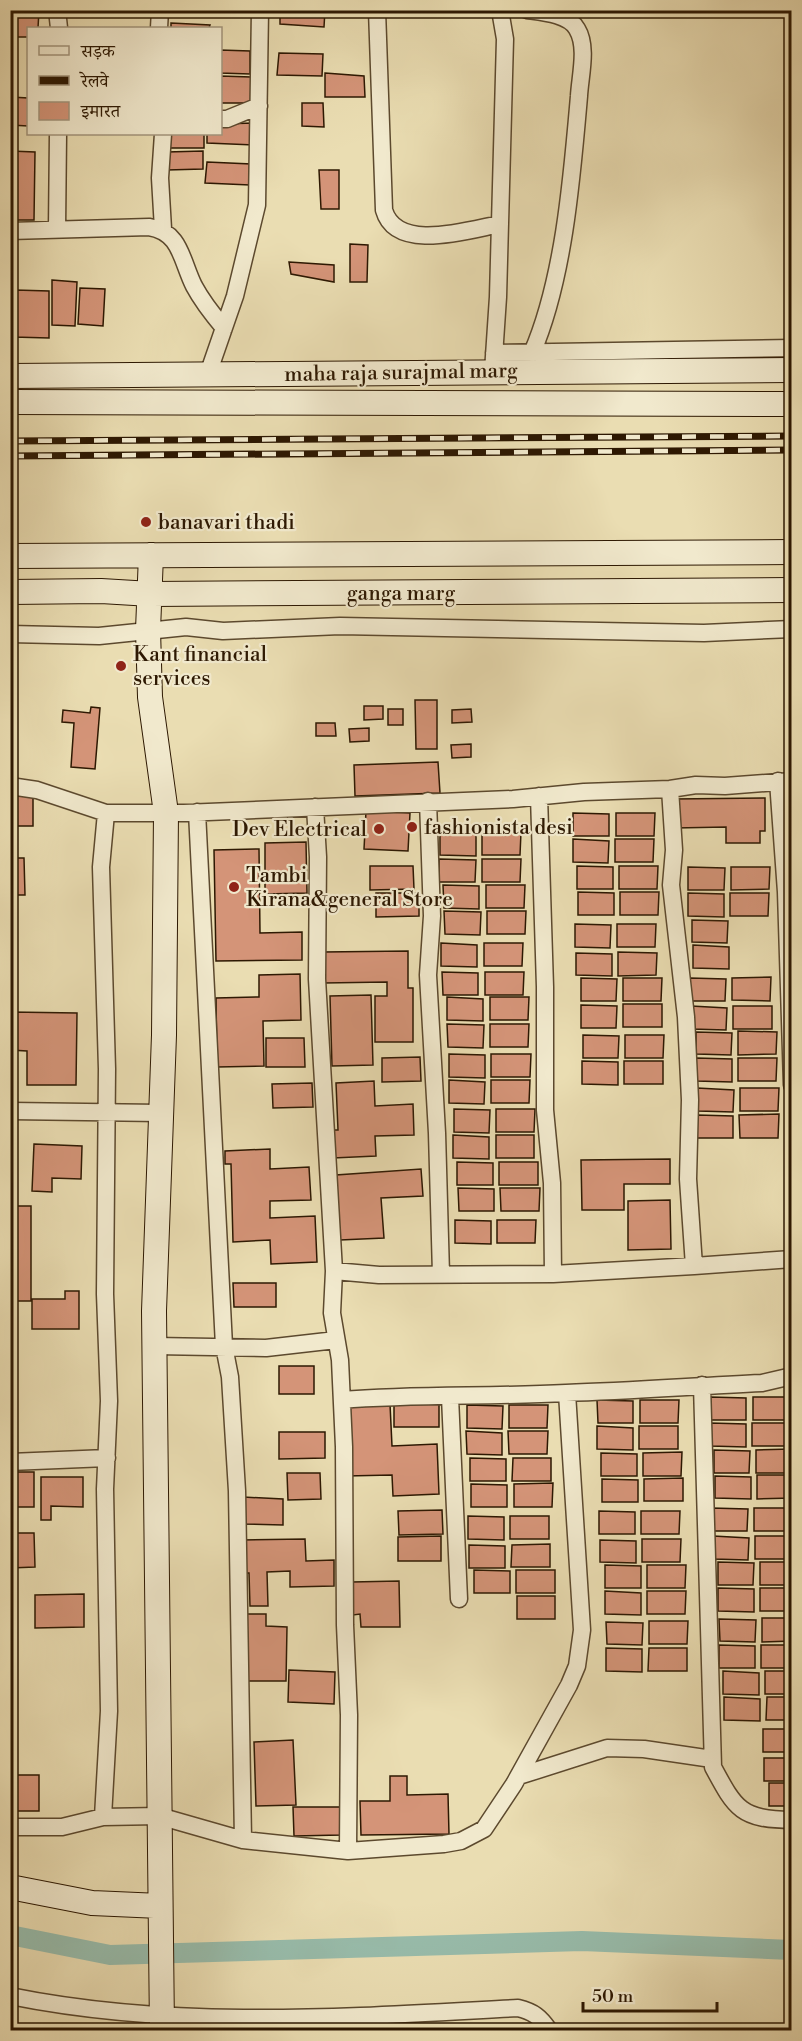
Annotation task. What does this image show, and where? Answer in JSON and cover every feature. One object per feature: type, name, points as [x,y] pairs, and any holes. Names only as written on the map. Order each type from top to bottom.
[{"type":"street","points":[[57,10],[59,27]]},
{"type":"street","points":[[159,27],[160,10]]},
{"type":"street","points":[[208,374],[247,252],[257,205],[260,10]]},
{"type":"street","points":[[377,10],[384,210],[388,222],[399,231],[414,235],[439,235],[500,224]]},
{"type":"street","points":[[492,404],[505,39],[500,10]]},
{"type":"street","points":[[532,11],[566,19],[577,27],[583,44],[574,150],[563,231],[549,303],[532,353]]},
{"type":"street","points":[[222,119],[227,120],[259,106]]},
{"type":"street","points":[[57,229],[58,135]]},
{"type":"street","points":[[163,135],[160,178],[163,229]]},
{"type":"street","points":[[10,231],[149,227],[163,229],[174,240],[194,286],[224,328]]},
{"type":"street","points":[[493,362],[532,353],[792,348]]},
{"type":"street","name":"maha raja surajmal marg","points":[[10,376],[208,374],[493,362],[792,370]]},
{"type":"street","name":"maha raja surajmal marg","points":[[10,402],[792,404]]},
{"type":"street","name":"ganga marg","points":[[10,556],[792,552]]},
{"type":"street","points":[[151,555],[148,630],[150,697],[165,813],[155,1346],[162,2014]]},
{"type":"street","name":"ganga marg","points":[[10,592],[101,591],[151,594],[792,590]]},
{"type":"street","points":[[10,634],[99,636],[186,627],[223,631],[340,626],[704,633],[792,629]]},
{"type":"street","points":[[10,786],[38,790],[106,813],[165,813],[539,796],[785,781],[786,904],[792,1085]]},
{"type":"street","points":[[670,789],[674,849],[671,885],[686,1017],[690,1100],[688,1179],[694,1266]]},
{"type":"street","points":[[539,796],[545,987],[545,1110],[552,1183],[553,1274]]},
{"type":"street","points":[[428,801],[432,916],[428,975],[437,1132],[441,1274]]},
{"type":"street","points":[[315,807],[318,868],[317,979],[334,1271],[332,1313],[340,1360],[342,1400],[345,1625],[349,1715],[348,1851]]},
{"type":"street","points":[[198,812],[224,1346],[230,1377],[237,1491],[243,1840]]},
{"type":"street","points":[[103,1816],[109,1711],[106,1458],[109,1401],[105,1294],[107,1110],[101,867],[106,813]]},
{"type":"street","points":[[10,1111],[107,1110],[161,1113]]},
{"type":"street","points":[[334,1271],[379,1275],[553,1274],[792,1260]]},
{"type":"street","points":[[155,1346],[266,1347],[336,1340]]},
{"type":"street","points":[[342,1400],[390,1396],[567,1394],[762,1383],[792,1376]]},
{"type":"street","points":[[702,1385],[713,1767],[736,1806],[760,1819],[792,1820]]},
{"type":"street","points":[[10,1827],[62,1827],[103,1816],[159,1816],[243,1840],[348,1851],[444,1844],[461,1841],[484,1829],[519,1776],[577,1666],[582,1630],[567,1394]]},
{"type":"street","points":[[450,1397],[459,1599]]},
{"type":"street","points":[[10,1462],[106,1458]]},
{"type":"street","points":[[519,1776],[607,1748],[644,1749],[712,1759]]},
{"type":"street","points":[[10,1887],[92,1903],[160,1906]]},
{"type":"street","points":[[10,1996],[68,2008],[311,2019],[518,2008],[531,2011],[541,2018],[549,2031]]},
{"type":"building","points":[[13,10],[39,10],[38,27],[27,27],[27,37],[12,37]]},
{"type":"building","points":[[280,10],[325,10],[324,27],[280,24]]},
{"type":"building","points":[[171,23],[210,25],[209,27],[171,27]]},
{"type":"building","points":[[222,50],[250,51],[250,74],[222,73]]},
{"type":"building","points":[[279,53],[323,54],[322,76],[277,75]]},
{"type":"building","points":[[325,73],[364,76],[365,97],[325,97]]},
{"type":"building","points":[[222,76],[251,77],[253,103],[222,103]]},
{"type":"building","points":[[10,97],[27,98],[27,126],[10,125]]},
{"type":"building","points":[[302,103],[323,103],[324,127],[302,126]]},
{"type":"building","points":[[254,123],[254,145],[207,143],[207,135],[222,135],[222,124]]},
{"type":"building","points":[[167,135],[204,135],[204,148],[168,148]]},
{"type":"building","points":[[10,151],[35,152],[34,220],[10,220]]},
{"type":"building","points":[[203,151],[203,169],[167,170],[167,152]]},
{"type":"building","points":[[207,162],[251,164],[250,185],[205,183]]},
{"type":"building","points":[[319,170],[339,170],[339,209],[321,209]]},
{"type":"building","points":[[350,244],[368,245],[367,282],[350,282]]},
{"type":"building","points":[[289,262],[334,265],[334,282],[291,274]]},
{"type":"building","points":[[52,280],[77,282],[75,326],[52,325]]},
{"type":"building","points":[[80,288],[105,289],[103,326],[78,324]]},
{"type":"building","points":[[15,290],[49,291],[49,338],[13,337]]},
{"type":"building","points":[[415,700],[437,700],[437,749],[416,749]]},
{"type":"building","points":[[364,706],[383,706],[383,719],[364,720]]},
{"type":"building","points":[[91,707],[100,708],[95,769],[71,767],[74,723],[62,722],[63,710],[90,713]]},
{"type":"building","points":[[388,709],[403,709],[403,725],[388,725]]},
{"type":"building","points":[[471,709],[472,722],[452,723],[452,710]]},
{"type":"building","points":[[316,723],[335,723],[336,736],[316,736]]},
{"type":"building","points":[[369,728],[369,741],[350,742],[349,729]]},
{"type":"building","points":[[471,744],[471,757],[452,758],[451,745]]},
{"type":"building","points":[[438,762],[440,793],[355,796],[354,765]]},
{"type":"building","points":[[10,794],[33,794],[33,826],[10,826]]},
{"type":"building","points":[[789,796],[792,796],[792,845],[790,845]]},
{"type":"building","points":[[765,798],[765,831],[760,831],[760,843],[726,843],[726,827],[675,828],[674,799]]},
{"type":"building","points":[[366,811],[410,813],[408,851],[364,849]]},
{"type":"building","points":[[573,813],[609,814],[609,836],[573,836]]},
{"type":"building","points":[[616,813],[655,813],[654,836],[616,836]]},
{"type":"building","points":[[440,832],[476,834],[476,856],[440,855]]},
{"type":"building","points":[[482,832],[521,832],[520,855],[482,855]]},
{"type":"building","points":[[573,839],[609,841],[608,863],[573,862]]},
{"type":"building","points":[[615,839],[654,839],[653,862],[615,862]]},
{"type":"building","points":[[306,842],[307,893],[265,894],[265,843]]},
{"type":"building","points":[[259,849],[260,933],[302,932],[302,960],[216,961],[214,850]]},
{"type":"building","points":[[10,858],[24,858],[25,895],[10,895]]},
{"type":"building","points":[[439,859],[476,860],[475,882],[439,882]]},
{"type":"building","points":[[482,859],[521,859],[520,882],[482,882]]},
{"type":"building","points":[[370,866],[413,866],[414,889],[370,890]]},
{"type":"building","points":[[577,866],[613,867],[613,889],[577,889]]},
{"type":"building","points":[[619,866],[658,866],[657,889],[619,889]]},
{"type":"building","points":[[688,867],[725,868],[724,890],[688,890]]},
{"type":"building","points":[[731,867],[770,867],[769,889],[731,890]]},
{"type":"building","points":[[443,885],[479,886],[479,909],[444,908]]},
{"type":"building","points":[[486,885],[525,885],[524,908],[486,908]]},
{"type":"building","points":[[578,892],[614,893],[614,915],[578,915]]},
{"type":"building","points":[[620,892],[659,892],[658,915],[620,915]]},
{"type":"building","points":[[376,893],[419,893],[419,916],[376,917]]},
{"type":"building","points":[[688,893],[724,894],[724,917],[688,916]]},
{"type":"building","points":[[730,893],[769,893],[768,916],[730,916]]},
{"type":"building","points":[[444,911],[481,912],[480,935],[445,934]]},
{"type":"building","points":[[487,911],[526,911],[525,934],[487,934]]},
{"type":"building","points":[[692,920],[728,921],[727,943],[692,942]]},
{"type":"building","points":[[575,924],[611,925],[610,948],[575,947]]},
{"type":"building","points":[[617,924],[656,924],[655,947],[617,947]]},
{"type":"building","points":[[441,943],[477,945],[477,967],[441,966]]},
{"type":"building","points":[[484,943],[523,943],[522,966],[484,966]]},
{"type":"building","points":[[693,945],[729,947],[729,969],[693,968]]},
{"type":"building","points":[[408,951],[408,988],[413,988],[413,1042],[375,1042],[375,996],[387,996],[387,982],[324,983],[323,952]]},
{"type":"building","points":[[618,952],[657,953],[656,975],[618,976]]},
{"type":"building","points":[[576,953],[612,954],[612,976],[576,975]]},
{"type":"building","points":[[442,972],[478,973],[478,995],[443,995]]},
{"type":"building","points":[[485,972],[524,972],[523,995],[485,995]]},
{"type":"building","points":[[300,974],[301,1020],[263,1021],[264,1066],[217,1067],[216,998],[259,997],[259,975]]},
{"type":"building","points":[[771,977],[770,1001],[732,1000],[732,978]]},
{"type":"building","points":[[581,978],[617,979],[616,1001],[581,1001]]},
{"type":"building","points":[[623,978],[662,978],[661,1001],[623,1001]]},
{"type":"building","points":[[690,978],[726,979],[725,1001],[690,1001]]},
{"type":"building","points":[[371,995],[373,1065],[332,1066],[330,996]]},
{"type":"building","points":[[447,997],[483,999],[483,1021],[447,1020]]},
{"type":"building","points":[[490,997],[529,997],[528,1020],[490,1020]]},
{"type":"building","points":[[623,1004],[662,1004],[662,1027],[623,1027]]},
{"type":"building","points":[[581,1005],[617,1006],[616,1028],[581,1028]]},
{"type":"building","points":[[691,1006],[727,1008],[726,1030],[691,1029]]},
{"type":"building","points":[[733,1006],[772,1006],[772,1029],[733,1029]]},
{"type":"building","points":[[10,1012],[77,1013],[76,1085],[27,1085],[27,1051],[10,1050]]},
{"type":"building","points":[[447,1024],[484,1025],[483,1048],[448,1047]]},
{"type":"building","points":[[490,1024],[529,1024],[528,1047],[490,1047]]},
{"type":"building","points":[[738,1031],[777,1032],[776,1054],[738,1055]]},
{"type":"building","points":[[696,1032],[732,1033],[731,1055],[696,1054]]},
{"type":"building","points":[[583,1035],[619,1036],[618,1058],[583,1058]]},
{"type":"building","points":[[625,1035],[664,1035],[663,1058],[625,1058]]},
{"type":"building","points":[[266,1038],[304,1038],[305,1067],[266,1067]]},
{"type":"building","points":[[449,1054],[485,1055],[485,1078],[449,1077]]},
{"type":"building","points":[[491,1054],[531,1054],[530,1077],[491,1077]]},
{"type":"building","points":[[420,1057],[421,1081],[382,1082],[382,1058]]},
{"type":"building","points":[[696,1058],[732,1059],[732,1082],[696,1081]]},
{"type":"building","points":[[738,1058],[777,1058],[776,1081],[738,1081]]},
{"type":"building","points":[[582,1061],[618,1062],[618,1085],[582,1084]]},
{"type":"building","points":[[624,1061],[663,1061],[663,1084],[624,1084]]},
{"type":"building","points":[[449,1080],[485,1082],[484,1104],[449,1103]]},
{"type":"building","points":[[491,1080],[530,1080],[529,1103],[491,1103]]},
{"type":"building","points":[[374,1081],[375,1106],[413,1104],[414,1135],[375,1136],[376,1156],[333,1158],[332,1130],[338,1130],[336,1083]]},
{"type":"building","points":[[312,1083],[313,1107],[273,1108],[272,1084]]},
{"type":"building","points":[[697,1088],[734,1090],[733,1112],[698,1111]]},
{"type":"building","points":[[740,1088],[779,1088],[778,1111],[740,1111]]},
{"type":"building","points":[[454,1109],[490,1110],[489,1133],[454,1132]]},
{"type":"building","points":[[496,1109],[535,1109],[534,1132],[496,1132]]},
{"type":"building","points":[[779,1114],[778,1138],[740,1138],[739,1115]]},
{"type":"building","points":[[697,1115],[733,1116],[733,1138],[697,1138]]},
{"type":"building","points":[[453,1135],[489,1137],[489,1159],[453,1158]]},
{"type":"building","points":[[496,1135],[534,1135],[534,1158],[496,1158]]},
{"type":"building","points":[[34,1144],[82,1146],[81,1179],[52,1178],[52,1192],[32,1191]]},
{"type":"building","points":[[270,1149],[270,1169],[309,1167],[311,1200],[270,1201],[270,1218],[315,1216],[317,1262],[271,1264],[270,1240],[233,1242],[231,1164],[225,1164],[225,1151]]},
{"type":"building","points":[[670,1159],[670,1184],[624,1184],[624,1210],[582,1210],[581,1160]]},
{"type":"building","points":[[457,1162],[493,1163],[493,1185],[457,1185]]},
{"type":"building","points":[[499,1162],[538,1162],[538,1185],[499,1185]]},
{"type":"building","points":[[421,1169],[423,1196],[381,1198],[384,1238],[340,1240],[336,1175]]},
{"type":"building","points":[[458,1188],[494,1189],[494,1211],[459,1211]]},
{"type":"building","points":[[500,1188],[540,1188],[539,1211],[501,1211]]},
{"type":"building","points":[[670,1200],[671,1249],[628,1250],[628,1201]]},
{"type":"building","points":[[10,1206],[31,1206],[31,1301],[10,1301]]},
{"type":"building","points":[[455,1220],[491,1221],[491,1244],[455,1243]]},
{"type":"building","points":[[497,1220],[536,1220],[535,1243],[497,1243]]},
{"type":"building","points":[[233,1283],[276,1283],[276,1307],[234,1307]]},
{"type":"building","points":[[65,1291],[79,1291],[79,1329],[32,1329],[32,1299],[65,1299]]},
{"type":"building","points":[[279,1366],[314,1366],[314,1394],[279,1394]]},
{"type":"building","points":[[710,1397],[746,1398],[746,1420],[710,1420]]},
{"type":"building","points":[[753,1397],[791,1397],[791,1420],[753,1420]]},
{"type":"building","points":[[597,1400],[633,1401],[633,1423],[598,1423]]},
{"type":"building","points":[[640,1400],[679,1400],[678,1423],[640,1423]]},
{"type":"building","points":[[439,1402],[439,1427],[394,1427],[394,1403]]},
{"type":"building","points":[[390,1404],[392,1446],[437,1444],[439,1494],[393,1496],[392,1475],[346,1476],[343,1406]]},
{"type":"building","points":[[467,1405],[503,1406],[502,1429],[467,1428]]},
{"type":"building","points":[[509,1405],[548,1405],[547,1428],[509,1428]]},
{"type":"building","points":[[710,1423],[746,1424],[746,1447],[710,1446]]},
{"type":"building","points":[[752,1423],[791,1423],[790,1446],[752,1446]]},
{"type":"building","points":[[597,1426],[633,1428],[633,1450],[597,1449]]},
{"type":"building","points":[[639,1426],[678,1426],[678,1449],[639,1449]]},
{"type":"building","points":[[466,1431],[502,1433],[502,1455],[467,1454]]},
{"type":"building","points":[[508,1431],[548,1431],[547,1454],[509,1454]]},
{"type":"building","points":[[279,1432],[325,1432],[325,1458],[279,1459]]},
{"type":"building","points":[[792,1449],[792,1473],[756,1473],[756,1450]]},
{"type":"building","points":[[714,1450],[750,1451],[749,1473],[714,1473]]},
{"type":"building","points":[[682,1452],[681,1476],[643,1476],[643,1453]]},
{"type":"building","points":[[601,1453],[637,1454],[637,1476],[601,1476]]},
{"type":"building","points":[[470,1458],[506,1459],[506,1481],[470,1481]]},
{"type":"building","points":[[513,1458],[551,1458],[551,1481],[512,1481]]},
{"type":"building","points":[[10,1472],[34,1472],[34,1507],[10,1507]]},
{"type":"building","points":[[287,1473],[320,1473],[321,1499],[288,1500]]},
{"type":"building","points":[[757,1475],[792,1475],[792,1498],[757,1499]]},
{"type":"building","points":[[715,1476],[751,1477],[751,1499],[715,1498]]},
{"type":"building","points":[[41,1477],[83,1477],[83,1507],[51,1506],[51,1520],[41,1520]]},
{"type":"building","points":[[683,1478],[683,1501],[644,1501],[644,1479]]},
{"type":"building","points":[[602,1479],[638,1480],[638,1502],[602,1502]]},
{"type":"building","points":[[553,1483],[552,1507],[514,1507],[514,1484]]},
{"type":"building","points":[[471,1484],[507,1485],[507,1507],[471,1507]]},
{"type":"building","points":[[243,1497],[283,1499],[283,1525],[242,1524]]},
{"type":"building","points":[[711,1508],[748,1509],[747,1531],[712,1531]]},
{"type":"building","points":[[754,1508],[792,1508],[792,1531],[754,1531]]},
{"type":"building","points":[[442,1510],[443,1534],[399,1535],[398,1511]]},
{"type":"building","points":[[599,1511],[635,1512],[635,1534],[599,1534]]},
{"type":"building","points":[[641,1511],[680,1511],[679,1534],[641,1534]]},
{"type":"building","points":[[468,1516],[504,1517],[504,1540],[468,1539]]},
{"type":"building","points":[[510,1516],[549,1516],[549,1539],[510,1539]]},
{"type":"building","points":[[10,1533],[34,1533],[35,1567],[10,1568]]},
{"type":"building","points":[[441,1536],[441,1561],[398,1561],[398,1537]]},
{"type":"building","points":[[713,1536],[749,1538],[748,1560],[713,1559]]},
{"type":"building","points":[[755,1536],[792,1536],[792,1559],[755,1559]]},
{"type":"building","points":[[305,1539],[306,1561],[334,1560],[334,1586],[290,1587],[290,1571],[267,1572],[268,1606],[250,1606],[249,1573],[242,1573],[242,1540]]},
{"type":"building","points":[[642,1539],[681,1539],[680,1562],[642,1562]]},
{"type":"building","points":[[600,1540],[636,1541],[636,1563],[600,1562]]},
{"type":"building","points":[[550,1544],[550,1567],[511,1567],[512,1545]]},
{"type":"building","points":[[469,1545],[505,1546],[505,1568],[469,1568]]},
{"type":"building","points":[[718,1562],[754,1563],[753,1585],[718,1585]]},
{"type":"building","points":[[760,1562],[792,1562],[792,1585],[760,1585]]},
{"type":"building","points":[[605,1565],[641,1566],[641,1588],[605,1588]]},
{"type":"building","points":[[647,1565],[686,1565],[685,1588],[647,1588]]},
{"type":"building","points":[[474,1570],[510,1571],[510,1593],[474,1593]]},
{"type":"building","points":[[516,1570],[555,1570],[555,1593],[516,1593]]},
{"type":"building","points":[[399,1581],[400,1627],[361,1627],[360,1614],[353,1615],[352,1582]]},
{"type":"building","points":[[718,1588],[754,1589],[754,1612],[718,1611]]},
{"type":"building","points":[[760,1588],[792,1588],[792,1611],[760,1611]]},
{"type":"building","points":[[605,1591],[641,1593],[641,1615],[605,1614]]},
{"type":"building","points":[[647,1591],[686,1591],[685,1614],[647,1614]]},
{"type":"building","points":[[84,1594],[84,1627],[35,1628],[35,1595]]},
{"type":"building","points":[[517,1596],[555,1596],[555,1619],[517,1619]]},
{"type":"building","points":[[247,1614],[266,1614],[266,1626],[287,1627],[286,1681],[246,1681]]},
{"type":"building","points":[[762,1618],[792,1618],[792,1641],[762,1642]]},
{"type":"building","points":[[719,1619],[756,1620],[755,1642],[720,1641]]},
{"type":"building","points":[[649,1621],[688,1621],[687,1644],[649,1644]]},
{"type":"building","points":[[606,1622],[643,1623],[642,1645],[607,1644]]},
{"type":"building","points":[[719,1645],[755,1646],[755,1668],[719,1668]]},
{"type":"building","points":[[761,1645],[792,1645],[792,1668],[761,1668]]},
{"type":"building","points":[[606,1648],[642,1649],[642,1672],[606,1671]]},
{"type":"building","points":[[649,1648],[687,1648],[687,1671],[648,1671]]},
{"type":"building","points":[[289,1670],[335,1672],[334,1704],[288,1702]]},
{"type":"building","points":[[723,1671],[759,1673],[759,1695],[723,1694]]},
{"type":"building","points":[[765,1671],[792,1671],[792,1694],[765,1694]]},
{"type":"building","points":[[724,1697],[760,1699],[760,1721],[724,1720]]},
{"type":"building","points":[[767,1697],[792,1697],[792,1720],[766,1720]]},
{"type":"building","points":[[763,1729],[792,1729],[792,1752],[763,1752]]},
{"type":"building","points":[[293,1740],[296,1805],[256,1806],[254,1742]]},
{"type":"building","points":[[764,1758],[792,1758],[792,1781],[764,1781]]},
{"type":"building","points":[[10,1775],[39,1775],[39,1811],[10,1811]]},
{"type":"building","points":[[390,1776],[407,1776],[407,1795],[448,1794],[449,1834],[361,1835],[360,1801],[390,1801]]},
{"type":"building","points":[[769,1783],[792,1783],[792,1806],[769,1806]]},
{"type":"building","points":[[293,1807],[340,1807],[341,1835],[294,1836]]},
{"type":"waterway","points":[[10,1935],[110,1955],[582,1941],[792,1950]]},
{"type":"railway","points":[[10,441],[792,436]]},
{"type":"railway","points":[[10,456],[792,450]]},
{"type":"place","name":"banavari thadi","points":[[146,522]]},
{"type":"place","name":"Kant financial services","points":[[121,666]]},
{"type":"place","name":"fashionista desi","points":[[412,827]]},
{"type":"place","name":"Dev Electrical","points":[[379,829]]},
{"type":"place","name":"Tambi Kirana&general Store","points":[[234,887]]}]
